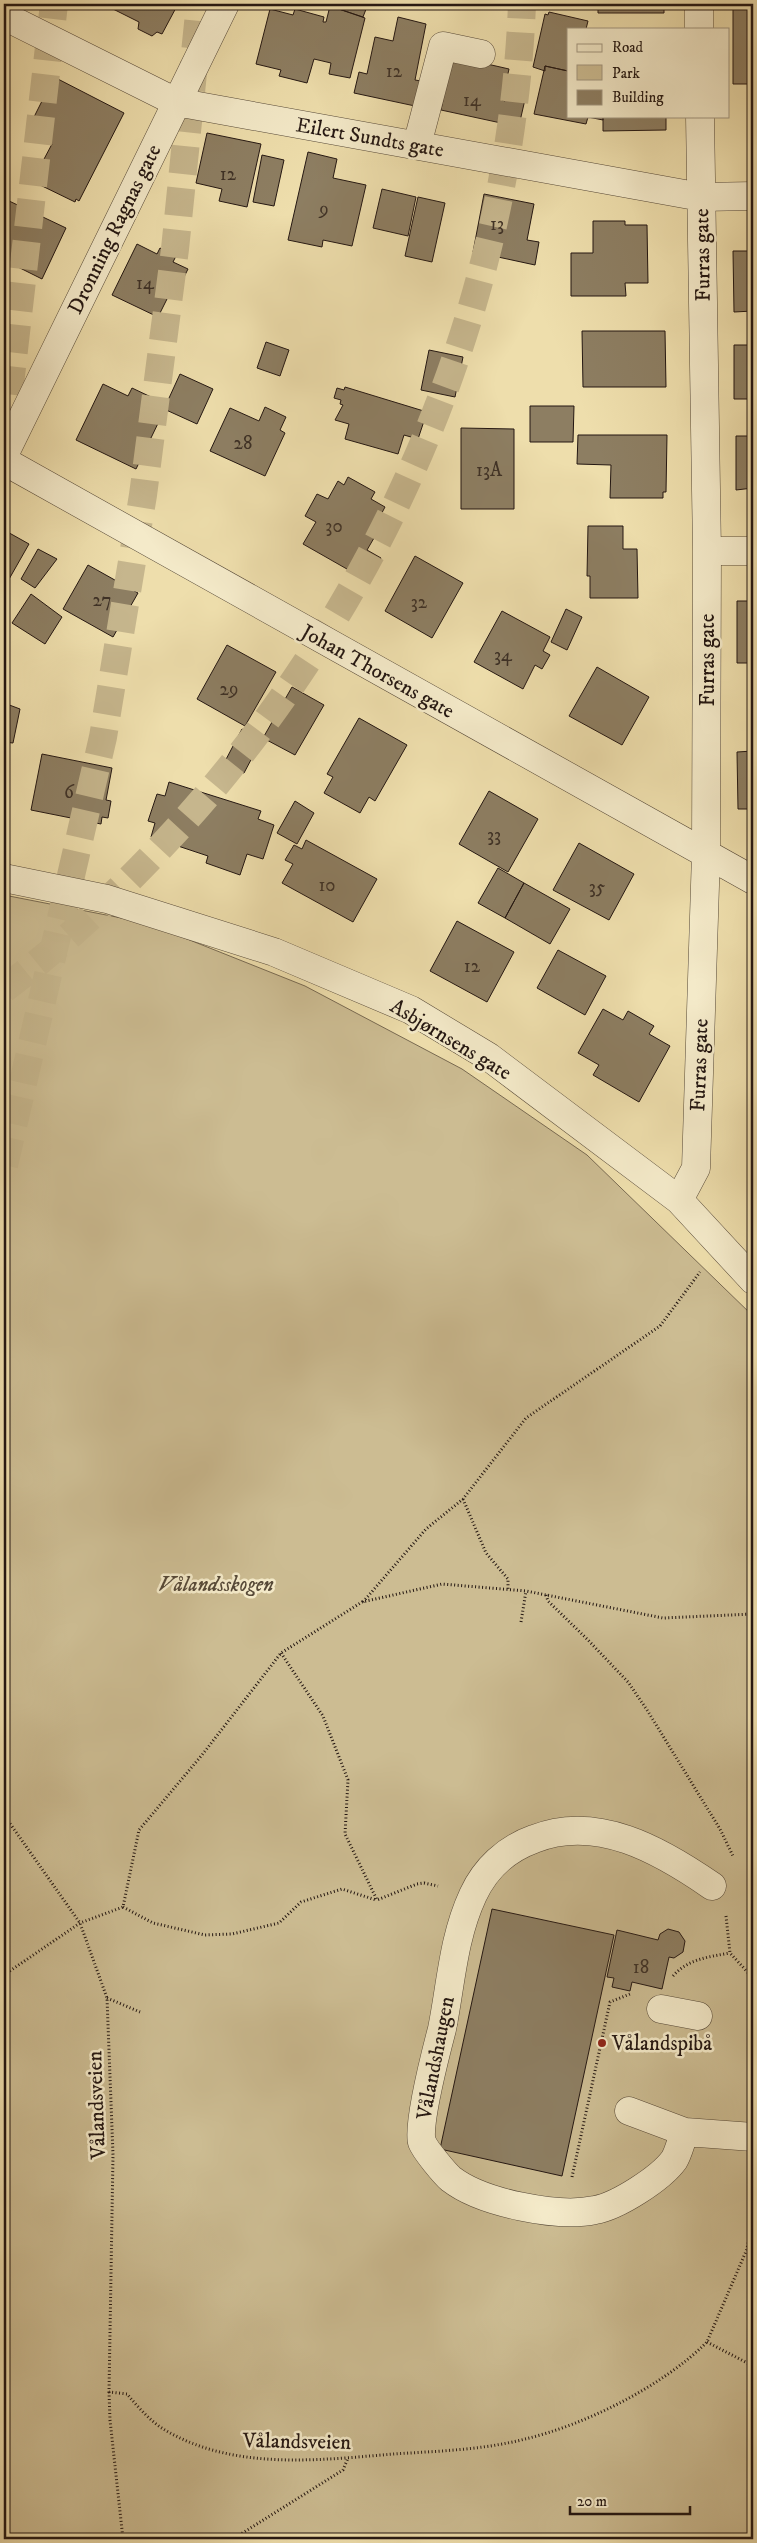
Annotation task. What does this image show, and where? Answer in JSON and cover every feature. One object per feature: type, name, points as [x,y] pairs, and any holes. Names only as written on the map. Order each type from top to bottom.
[{"type":"street","name":"Dronning Ragnas gate","points":[[4,455],[225,4]]},
{"type":"street","points":[[699,4],[699,28]]},
{"type":"street","name":"Eilert Sundts gate","points":[[4,16],[176,102],[701,197],[753,196]]},
{"type":"street","points":[[417,145],[443,46],[481,54]]},
{"type":"street","name":"Furras gate","points":[[679,1200],[696,1168],[706,854],[707,551],[700,118]]},
{"type":"street","name":"Johan Thorsens gate","points":[[4,461],[753,880]]},
{"type":"street","points":[[707,551],[753,550]]},
{"type":"street","name":"Asbjørnsens gate","points":[[4,878],[107,899],[274,952],[411,1010],[489,1057],[679,1200],[753,1280]]},
{"type":"street","name":"Vålandshaugen","points":[[685,2132],[674,2159],[646,2186],[597,2210],[580,2212],[540,2211],[492,2199],[451,2179],[421,2141],[422,2123],[443,2022],[454,1954],[472,1897],[488,1870],[501,1857],[519,1844],[549,1833],[578,1829],[614,1835],[654,1850],[712,1886]]},
{"type":"street","points":[[661,2009],[698,2016]]},
{"type":"street","points":[[629,2111],[685,2132],[753,2137]]},
{"type":"path","points":[[123,1907],[139,1830],[202,1755],[281,1653],[362,1602],[426,1529],[463,1499],[526,1418],[660,1326],[720,1244]]},
{"type":"path","points":[[463,1499],[486,1553],[508,1579],[508,1589]]},
{"type":"path","points":[[362,1602],[442,1584],[526,1591],[663,1618],[753,1614]]},
{"type":"path","points":[[521,1622],[526,1591]]},
{"type":"path","points":[[545,1595],[548,1601],[628,1682],[720,1829],[734,1862]]},
{"type":"path","points":[[281,1653],[322,1716],[348,1780],[345,1834],[377,1900]]},
{"type":"path","name":"Vålandsveien","points":[[4,1815],[80,1923],[106,1998],[114,2154],[109,2392],[127,2394],[141,2410],[165,2430],[210,2449],[243,2458],[348,2458],[460,2450],[526,2439],[596,2414],[644,2390],[695,2354],[707,2342],[747,2249],[753,2215]]},
{"type":"path","points":[[4,1975],[80,1923],[123,1907],[153,1923],[205,1934],[232,1934],[279,1923],[301,1902],[342,1889],[377,1900],[417,1884],[424,1883],[440,1887]]},
{"type":"path","points":[[712,1886],[720,1895],[727,1920],[730,1953],[753,1978]]},
{"type":"path","points":[[680,1968],[693,1960],[730,1953]]},
{"type":"path","points":[[106,1998],[140,2012]]},
{"type":"path","points":[[580,2212],[571,2176],[610,2002]]},
{"type":"path","points":[[707,2342],[753,2366]]},
{"type":"path","points":[[109,2392],[110,2420],[123,2539]]},
{"type":"path","points":[[233,2539],[343,2470],[348,2458]]},
{"type":"green space","name":"Vålandsskogen","points":[[4,895],[147,923],[305,986],[462,1069],[587,1155],[753,1316],[753,2539],[4,2539]]},
{"type":"building","points":[[108,4],[178,4],[162,34],[157,32],[152,36],[138,29],[139,22],[107,6]]},
{"type":"building","points":[[331,4],[368,4],[363,17],[330,6]]},
{"type":"building","points":[[598,4],[664,4],[664,13],[598,13]]},
{"type":"building","points":[[330,6],[365,18],[350,78],[329,74],[331,63],[314,59],[307,83],[279,76],[281,70],[256,64],[270,9],[293,15],[295,9],[324,17],[323,22],[326,22]]},
{"type":"building","points":[[733,6],[753,6],[753,84],[733,84]]},
{"type":"building","points":[[549,12],[588,21],[586,28],[567,28],[567,71],[545,66],[545,71],[533,67],[545,14],[548,15]]},
{"type":"building","points":[[398,17],[426,24],[415,80],[421,81],[415,106],[354,93],[359,72],[367,74],[375,37],[393,41]]},
{"type":"building","points":[[452,56],[509,69],[502,100],[505,101],[507,91],[526,95],[518,130],[500,126],[501,123],[441,110]]},
{"type":"building","points":[[545,66],[567,71],[567,118],[588,118],[586,124],[534,114]]},
{"type":"building","points":[[54,77],[124,113],[79,201],[76,199],[75,202],[36,183],[38,180],[34,178],[52,144],[27,131]]},
{"type":"building","points":[[603,118],[666,118],[666,130],[603,131]]},
{"type":"building","points":[[207,133],[261,144],[247,207],[219,201],[222,189],[196,183]]},
{"type":"building","points":[[308,152],[337,159],[333,178],[366,185],[352,246],[323,240],[322,247],[288,240]]},
{"type":"building","points":[[262,155],[284,160],[274,206],[253,202]]},
{"type":"building","points":[[382,189],[416,197],[408,236],[373,228]]},
{"type":"building","points":[[484,194],[534,204],[527,240],[539,242],[535,265],[498,257],[494,263],[481,262],[479,253],[473,252]]},
{"type":"building","points":[[418,197],[445,203],[432,262],[405,256]]},
{"type":"building","points":[[7,200],[66,228],[42,279],[4,260],[4,203]]},
{"type":"building","points":[[593,221],[625,221],[625,225],[647,225],[648,283],[625,283],[626,296],[571,296],[571,253],[593,253]]},
{"type":"building","points":[[137,244],[157,254],[160,248],[176,256],[173,262],[188,269],[175,295],[170,293],[158,317],[112,295]]},
{"type":"building","points":[[733,251],[753,251],[753,311],[734,312]]},
{"type":"building","points":[[582,331],[665,331],[666,387],[583,387]]},
{"type":"building","points":[[266,342],[289,350],[280,376],[257,368]]},
{"type":"building","points":[[734,345],[753,345],[753,399],[734,399]]},
{"type":"building","points":[[429,350],[463,357],[455,397],[421,390]]},
{"type":"building","points":[[180,374],[213,389],[197,424],[164,409]]},
{"type":"building","points":[[103,384],[128,396],[132,388],[151,397],[147,405],[163,413],[136,469],[76,440]]},
{"type":"building","points":[[345,387],[427,412],[418,439],[404,435],[398,454],[345,439],[349,424],[335,420],[343,405],[340,404],[341,400],[334,398],[337,388],[344,390]]},
{"type":"building","points":[[530,406],[574,406],[573,442],[530,442]]},
{"type":"building","points":[[265,407],[286,417],[280,430],[285,433],[265,476],[210,451],[230,408],[259,421]]},
{"type":"building","points":[[461,428],[514,429],[514,509],[461,509]]},
{"type":"building","points":[[578,435],[667,435],[666,492],[663,492],[663,498],[610,498],[611,465],[577,464]]},
{"type":"building","points":[[736,436],[753,436],[753,488],[736,490]]},
{"type":"building","points":[[348,477],[375,492],[371,499],[385,507],[376,524],[381,526],[367,550],[381,558],[368,581],[303,544],[316,522],[305,516],[317,494],[328,499],[338,481],[344,485]]},
{"type":"building","points":[[588,526],[623,526],[623,549],[637,549],[638,598],[590,598],[590,576],[587,576]]},
{"type":"building","points":[[4,530],[29,544],[4,588]]},
{"type":"building","points":[[38,549],[57,559],[35,588],[21,579]]},
{"type":"building","points":[[415,556],[463,583],[432,638],[385,611]]},
{"type":"building","points":[[88,565],[138,593],[113,637],[63,609]]},
{"type":"building","points":[[31,594],[62,617],[45,644],[12,623]]},
{"type":"building","points":[[737,601],[753,601],[753,663],[737,663]]},
{"type":"building","points":[[566,609],[582,617],[567,650],[551,642]]},
{"type":"building","points":[[502,611],[550,637],[543,651],[550,655],[542,669],[535,665],[523,689],[474,662]]},
{"type":"building","points":[[227,645],[276,672],[245,726],[197,699]]},
{"type":"building","points":[[597,667],[649,697],[622,745],[569,716]]},
{"type":"building","points":[[292,687],[324,705],[295,755],[263,738]]},
{"type":"building","points":[[4,703],[20,709],[13,743],[4,742]]},
{"type":"building","points":[[359,718],[407,745],[375,801],[369,797],[360,813],[324,793],[333,777],[327,774]]},
{"type":"building","points":[[242,729],[262,739],[244,773],[222,767]]},
{"type":"building","points":[[753,751],[753,809],[738,809],[737,752]]},
{"type":"building","points":[[42,754],[112,768],[106,800],[111,801],[108,818],[102,817],[101,824],[31,810]]},
{"type":"building","points":[[169,782],[261,811],[258,819],[274,825],[263,859],[247,854],[240,875],[206,863],[208,856],[151,837],[155,823],[148,821],[157,794],[165,796]]},
{"type":"building","points":[[489,791],[538,819],[508,872],[459,844]]},
{"type":"building","points":[[295,801],[314,813],[297,844],[277,833]]},
{"type":"building","points":[[306,840],[377,879],[353,922],[282,883],[293,864],[285,860],[294,845],[302,849]]},
{"type":"building","points":[[579,843],[634,874],[609,920],[553,890]]},
{"type":"building","points":[[498,868],[524,883],[505,918],[478,903]]},
{"type":"building","points":[[524,883],[570,909],[550,944],[505,918]]},
{"type":"building","points":[[457,921],[514,952],[487,1002],[430,971]]},
{"type":"building","points":[[558,950],[606,976],[585,1015],[537,988]]},
{"type":"building","points":[[603,1009],[623,1020],[628,1011],[654,1026],[649,1034],[670,1046],[639,1102],[593,1075],[599,1065],[578,1053]]},
{"type":"building","points":[[492,1909],[614,1935],[562,2176],[440,2149]]},
{"type":"building","points":[[668,1929],[679,1932],[685,1941],[683,1952],[674,1958],[669,1957],[662,1989],[632,1982],[630,1991],[612,1987],[614,1978],[607,1977],[617,1930],[658,1940],[660,1934]]},
{"type":"tunnel","points":[[4,436],[54,4]]},
{"type":"tunnel","points":[[4,1165],[103,737],[143,495],[175,249],[200,4]]},
{"type":"tunnel","points":[[4,989],[69,936],[131,878],[170,837],[245,749],[311,655],[370,556],[420,452],[460,344],[491,233],[512,119],[522,4]]},
{"type":"place","name":"Vålandspibå","points":[[602,2043]]}]
